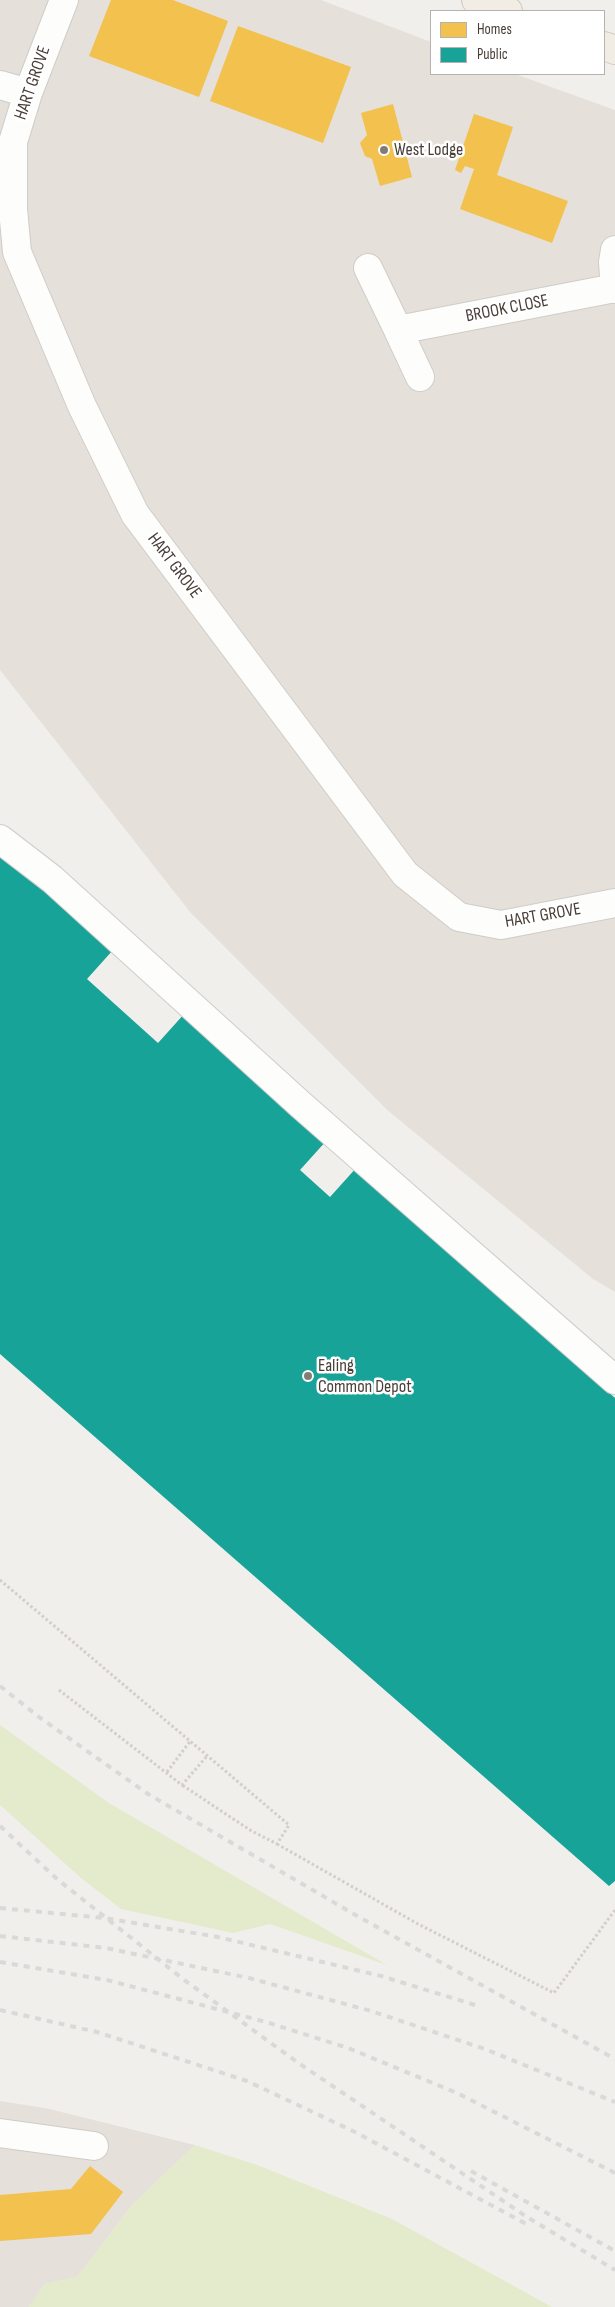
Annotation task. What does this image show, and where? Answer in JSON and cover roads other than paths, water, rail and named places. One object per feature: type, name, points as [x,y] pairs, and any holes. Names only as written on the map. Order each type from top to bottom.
[{"type":"main road","points":[[476,0],[505,10]]},
{"type":"street","name":"HART GROVE","points":[[64,0],[28,93],[13,142],[17,252],[82,406],[135,514],[405,874],[459,917],[501,925],[615,903]]},
{"type":"street","points":[[0,85],[28,93]]},
{"type":"street","points":[[615,250],[613,262],[615,289]]},
{"type":"street","points":[[368,268],[420,377]]},
{"type":"street","name":"BROOK CLOSE","points":[[398,330],[615,289]]},
{"type":"street","points":[[0,839],[52,879],[301,1105],[615,1380]]},
{"type":"street","points":[[0,2133],[94,2146]]},
{"type":"railway","points":[[0,1686],[39,1717],[148,1794],[359,1917],[615,2059]]},
{"type":"railway","points":[[0,1826],[57,1879],[183,1979],[297,2062],[527,2217],[615,2270]]},
{"type":"railway","points":[[0,1908],[104,1918],[218,1937],[381,1976],[475,2005]]},
{"type":"railway","points":[[0,1936],[106,1948],[249,1978],[371,2011],[485,2049],[615,2102]]},
{"type":"railway","points":[[0,1962],[107,1980],[266,2022],[348,2048],[457,2093],[615,2173]]},
{"type":"railway","points":[[0,2010],[97,2032],[247,2081],[355,2132],[530,2226]]},
{"type":"railway","points":[[471,2171],[615,2251]]},
{"type":"place","name":"West Lodge","points":[[384,150]]},
{"type":"place","name":"Ealing Common Depot","points":[[308,1376]]}]
